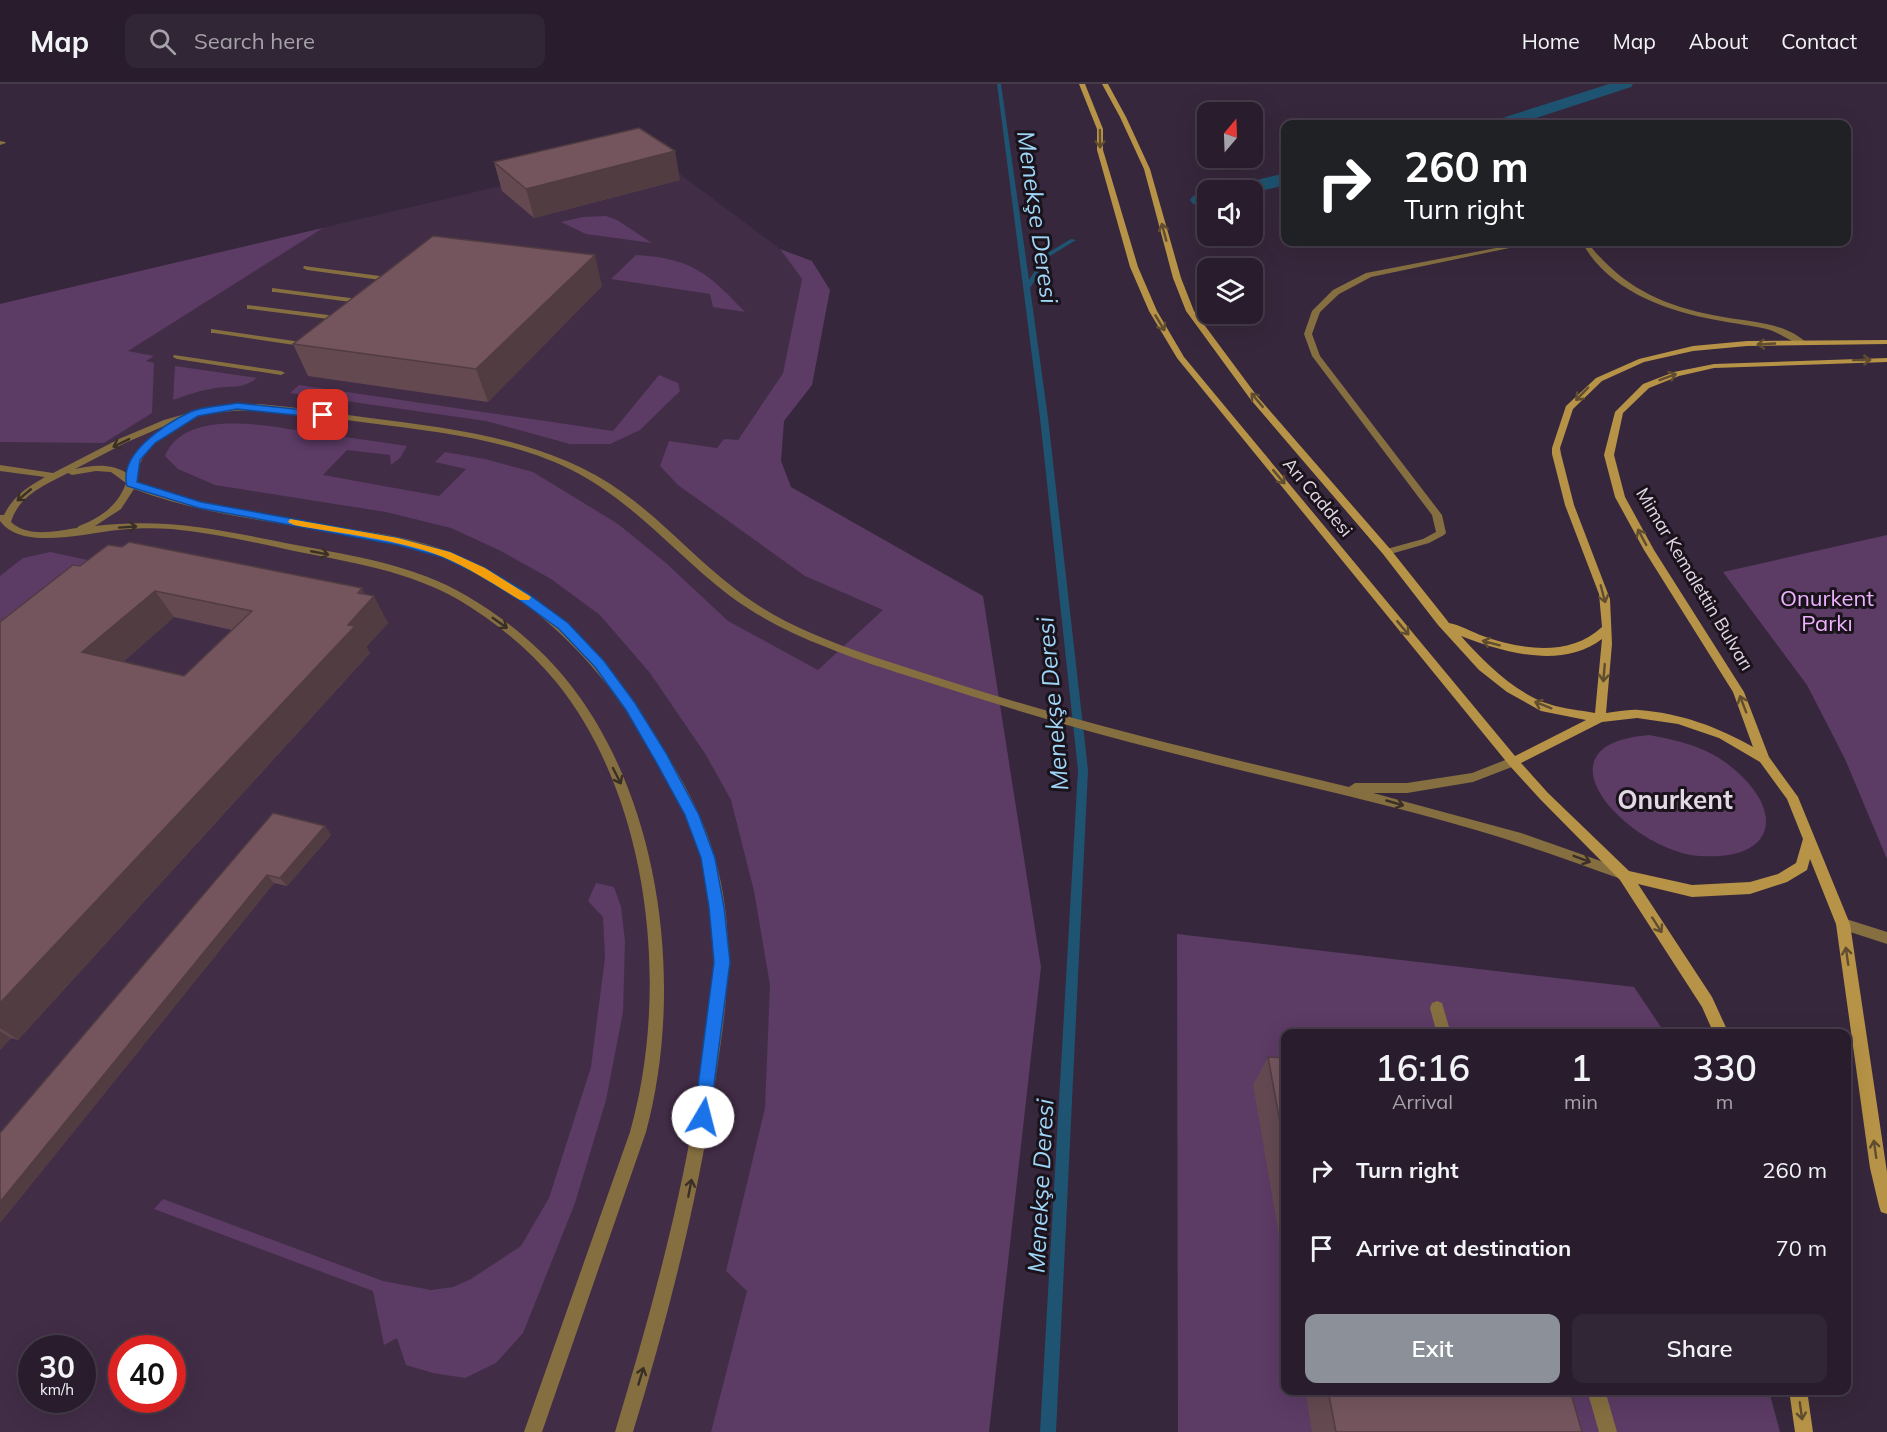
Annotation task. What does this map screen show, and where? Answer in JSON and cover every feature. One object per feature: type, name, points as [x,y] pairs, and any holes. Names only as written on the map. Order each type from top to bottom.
[{"type":"main road","name":"Arı Caddesi","points":[[1082,84],[1100,129],[1100,150],[1134,267],[1153,311],[1180,358],[1513,762],[1625,876]]},
{"type":"main road","name":"Arı Caddesi","points":[[1105,84],[1147,169],[1177,278],[1190,311],[1254,398],[1387,552],[1442,622],[1483,667],[1511,689],[1545,708],[1600,718]]},
{"type":"main road","points":[[1600,718],[1606,629],[1605,598],[1566,498],[1556,449],[1563,420],[1576,399],[1594,382],[1625,365],[1652,356],[1721,346],[1887,342]]},
{"type":"main road","name":"Mimar Kemalettin Bulvarı","points":[[1764,759],[1738,692],[1649,550],[1620,497],[1609,455],[1619,412],[1646,386],[1677,374],[1714,366],[1887,360]]},
{"type":"main road","points":[[1442,622],[1472,638],[1507,647],[1544,652],[1568,649],[1591,642],[1606,629]]},
{"type":"main road","points":[[1513,762],[1600,718],[1637,714],[1679,720],[1723,735],[1764,759],[1792,797],[1843,924],[1878,1168],[1887,1206]]},
{"type":"main road","points":[[1625,876],[1692,891],[1750,888],[1782,878],[1802,866],[1809,838]]},
{"type":"main road","points":[[1625,876],[1707,1002],[1720,1029]]},
{"type":"main road","points":[[1799,1395],[1804,1432]]},
{"type":"street","points":[[1387,552],[1426,541],[1440,532],[1437,515],[1316,356],[1308,334],[1316,311],[1336,292],[1369,275],[1515,246]]},
{"type":"street","points":[[1588,246],[1610,272],[1635,290],[1663,304],[1716,318],[1772,326],[1788,332],[1803,343]]},
{"type":"street","points":[[307,268],[401,280]]},
{"type":"street","points":[[275,290],[372,303]]},
{"type":"street","points":[[250,307],[350,320]]},
{"type":"street","points":[[214,331],[315,346]]},
{"type":"street","points":[[177,357],[281,373]]},
{"type":"street","points":[[6,523],[9,510],[19,498],[53,477],[159,425],[195,414],[237,406],[441,430],[497,440],[530,449],[595,478],[631,502],[710,575],[754,609],[814,638],[919,676],[1042,716],[1339,788],[1518,837],[1625,876]]},
{"type":"street","points":[[70,532],[106,516],[127,496],[135,460],[151,441],[195,414]]},
{"type":"street","points":[[0,468],[53,477],[95,469],[112,470],[123,474],[131,484],[199,505],[398,542],[446,554],[480,570],[523,596],[564,626],[599,664],[630,706],[692,815],[708,858],[717,907],[722,962],[699,1142],[686,1211],[662,1309],[624,1432]]},
{"type":"street","points":[[0,514],[13,529],[27,534],[45,535],[148,525],[197,528],[391,568],[464,598],[536,651],[572,694],[595,732],[622,785],[639,840],[648,887],[656,933],[653,1048],[641,1121],[585,1291],[533,1432]]},
{"type":"street","points":[[1339,788],[1407,788],[1473,777],[1513,762]]},
{"type":"street","points":[[1843,924],[1887,938]]},
{"type":"street","points":[[1437,1008],[1443,1029]]},
{"type":"street","points":[[1597,1395],[1608,1432]]},
{"type":"shaded area","points":[[649,151],[780,249],[802,279],[783,373],[738,440],[740,483],[890,570],[804,1432],[0,1432],[0,304]]},
{"type":"green space","points":[[606,216],[617,220],[652,243],[586,234],[561,222],[583,217]]},
{"type":"green space","points":[[323,228],[128,351],[154,356],[146,361],[154,363],[152,413],[104,443],[0,442],[0,304]]},
{"type":"green space","points":[[780,249],[812,261],[830,290],[812,385],[784,421],[781,461],[791,487],[983,596],[1041,967],[989,1432],[711,1432],[747,1291],[726,1271],[765,1108],[770,985],[754,891],[731,800],[706,755],[650,673],[600,615],[551,579],[501,551],[451,528],[386,512],[215,485],[178,469],[165,456],[176,440],[191,430],[210,425],[255,424],[407,446],[400,458],[391,465],[390,455],[347,450],[323,475],[439,496],[466,469],[435,462],[445,452],[485,459],[533,472],[618,524],[666,563],[728,621],[818,670],[883,610],[805,576],[678,485],[660,466],[669,441],[717,448],[724,439],[738,440],[783,373],[802,279]]},
{"type":"green space","points":[[636,255],[671,260],[697,270],[720,287],[745,312],[713,307],[710,294],[611,279]]},
{"type":"green space","points":[[175,366],[257,378],[241,386],[205,390],[173,400]]},
{"type":"green space","points":[[659,375],[678,383],[680,391],[640,430],[610,444],[570,444],[486,421],[290,393],[299,385],[613,431]]},
{"type":"green space","name":"Onurkent Parkı","points":[[1887,535],[1887,859],[1845,759],[1807,685],[1723,572]]},
{"type":"green space","points":[[50,552],[121,567],[0,661],[0,576],[23,558]]},
{"type":"green space","points":[[1649,735],[1681,742],[1711,753],[1729,765],[1747,782],[1759,799],[1765,815],[1765,829],[1758,841],[1745,850],[1725,855],[1699,856],[1672,850],[1645,836],[1621,818],[1603,797],[1593,776],[1596,757],[1613,743]]},
{"type":"green space","points":[[596,883],[614,887],[621,907],[625,941],[623,1012],[606,1100],[575,1203],[523,1333],[496,1363],[465,1378],[433,1373],[406,1365],[397,1338],[384,1345],[373,1291],[154,1209],[163,1199],[383,1281],[431,1290],[453,1287],[471,1279],[521,1246],[549,1198],[591,1067],[605,958],[603,917],[588,901]]},
{"type":"green space","points":[[1177,934],[1634,987],[1662,1029],[1281,1029],[1281,1395],[1770,1395],[1780,1432],[1178,1432]]},
{"type":"building","points":[[639,128],[675,151],[526,189],[494,162]]},
{"type":"building","points":[[433,236],[595,255],[476,369],[293,344]]},
{"type":"building","points":[[129,542],[362,588],[358,593],[374,596],[348,625],[355,626],[0,1003],[0,622],[73,565],[80,566],[108,545],[122,547]],"holes":[[[155,591],[252,611],[184,676],[82,652]]]},
{"type":"building","points":[[273,813],[325,826],[280,878],[267,875],[0,1202],[0,1133]]},
{"type":"building","points":[[1268,1057],[1281,1058],[1281,1128]]},
{"type":"building","points":[[1329,1395],[1571,1395],[1582,1432],[1336,1432]]},
{"type":"waterway","name":"Menekşe Deresi","points":[[999,84],[1044,418],[1083,770],[1048,1432]]},
{"type":"waterway","points":[[1514,120],[1625,84]]},
{"type":"waterway","points":[[1263,184],[1281,180]]},
{"type":"waterway","points":[[1027,287],[1048,255],[1073,240]]},
{"type":"slow traffic","points":[[294,522],[398,542],[446,554],[480,570],[525,597]]},
{"type":"district","name":"Onurkent","points":[[1675,799]]},
{"type":"route","points":[[323,415],[237,406],[195,414],[151,441],[135,460],[131,484],[199,505],[398,542],[446,554],[480,570],[523,596],[564,626],[599,664],[630,706],[661,757],[692,815],[708,858],[717,907],[722,962],[703,1117]]}]
